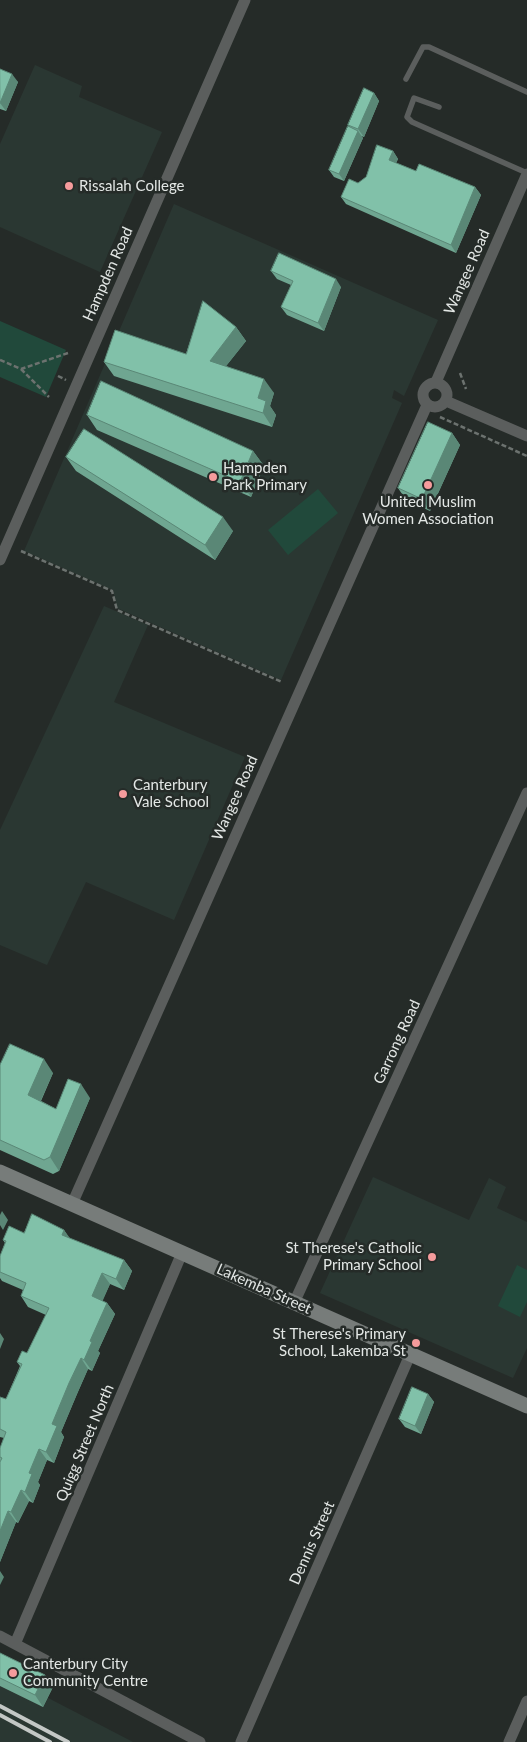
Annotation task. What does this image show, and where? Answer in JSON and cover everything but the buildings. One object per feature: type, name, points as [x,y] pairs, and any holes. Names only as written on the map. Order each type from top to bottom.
[{"type":"main road","name":"Lakemba Street","points":[[0,1172],[410,1355],[527,1405]]},
{"type":"street","name":"Hampden Road","points":[[0,560],[245,0]]},
{"type":"street","name":"Wangee Road","points":[[436,382],[527,174]]},
{"type":"street","points":[[436,382],[446,389],[446,401],[437,407],[427,405],[422,398],[423,390],[428,384],[436,382]]},
{"type":"street","points":[[446,401],[527,436]]},
{"type":"street","name":"Wangee Road","points":[[72,1204],[427,405]]},
{"type":"street","name":"Garrong Road","points":[[294,1303],[527,794]]},
{"type":"street","name":"Quigg Street North","points":[[15,1644],[182,1253]]},
{"type":"street","name":"Dennis Street","points":[[241,1742],[410,1355]]},
{"type":"street","points":[[0,1636],[200,1742]]},
{"type":"street","points":[[509,1742],[527,1701]]},
{"type":"lane","points":[[406,79],[419,52],[423,47],[429,47],[527,92]]},
{"type":"lane","points":[[439,107],[414,98],[407,117],[412,122],[527,174]]},
{"type":"path","points":[[21,369],[68,353]]},
{"type":"path","points":[[0,360],[21,369],[49,398]]},
{"type":"path","points":[[460,373],[466,389]]},
{"type":"path","points":[[440,417],[527,456]]},
{"type":"path","points":[[22,552],[112,591],[117,610],[282,682]]},
{"type":"shaded area","name":"Rissalah College","points":[[35,65],[82,86],[79,97],[162,132],[100,272],[0,227],[0,144]]},
{"type":"shaded area","name":"Hampden Park Primary","points":[[174,204],[438,320],[404,396],[394,390],[392,398],[402,403],[281,680],[117,608],[113,590],[24,551]]},
{"type":"shaded area","name":"Canterbury Vale School","points":[[104,606],[148,625],[114,702],[245,757],[174,920],[86,882],[47,965],[0,945],[0,830]]},
{"type":"shaded area","name":"St Therese's Catholic Primary School","points":[[373,1177],[469,1220],[489,1178],[506,1187],[497,1208],[527,1222],[527,1348],[513,1378],[320,1293]]},
{"type":"shaded area","points":[[0,1673],[133,1742],[0,1742]]},
{"type":"green space","points":[[0,321],[66,350],[46,397],[0,377]]},
{"type":"green space","points":[[318,489],[338,513],[288,555],[268,530]]},
{"type":"green space","points":[[517,1265],[527,1270],[527,1302],[520,1317],[498,1306]]},
{"type":"railway","points":[[0,1706],[68,1742]]},
{"type":"railway","points":[[0,1715],[50,1742]]},
{"type":"place","name":"Rissalah College","points":[[69,186]]},
{"type":"place","name":"Hampden Park Primary","points":[[213,477]]},
{"type":"place","name":"United Muslim Women Association","points":[[428,485]]},
{"type":"place","name":"Canterbury Vale School","points":[[123,794]]},
{"type":"place","name":"St Therese's Catholic Primary School","points":[[432,1257]]},
{"type":"place","name":"St Therese's Primary School, Lakemba St","points":[[416,1343]]},
{"type":"place","name":"Canterbury City Community Centre","points":[[13,1673]]}]
